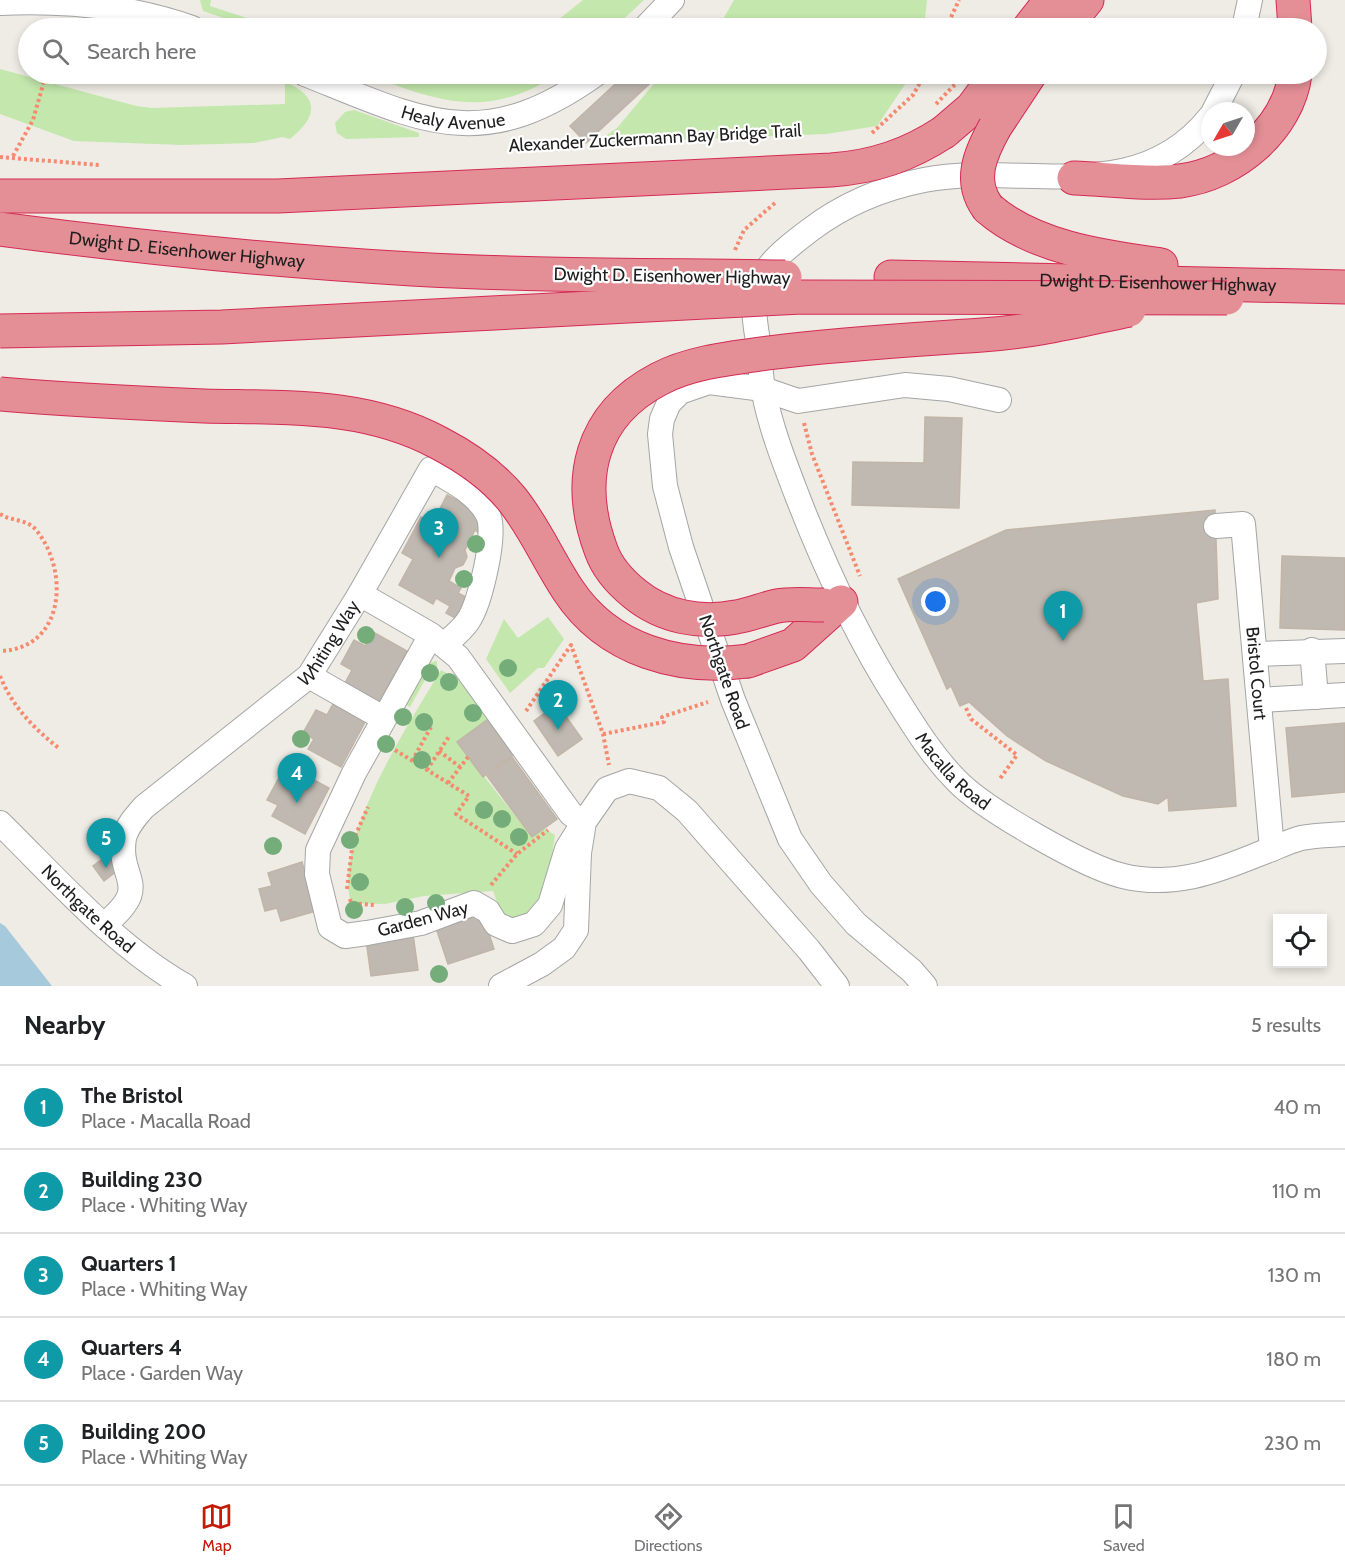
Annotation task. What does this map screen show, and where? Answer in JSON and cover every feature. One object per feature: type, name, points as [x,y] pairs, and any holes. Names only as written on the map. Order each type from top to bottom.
[{"type":"highway","points":[[1037,18],[1051,0]]},
{"type":"highway","points":[[1072,18],[1087,0]]},
{"type":"highway","points":[[1293,0],[1294,18]]},
{"type":"highway","points":[[0,196],[278,196],[831,170],[885,162],[926,144],[937,121],[972,108],[990,84]]},
{"type":"highway","points":[[1023,84],[983,149],[977,170],[978,189],[988,208],[1008,222],[1033,234],[1101,256],[1231,275],[1345,287]]},
{"type":"highway","points":[[1074,178],[1164,182],[1196,178],[1213,171],[1245,153],[1279,121],[1294,84]]},
{"type":"highway","name":"Dwight D. Eisenhower Highway","points":[[0,229],[197,252],[411,269],[555,275],[891,277],[1345,287]]},
{"type":"highway","name":"Dwight D. Eisenhower Highway","points":[[0,331],[222,327],[790,297],[1345,300]]},
{"type":"highway","points":[[839,601],[784,605],[736,617],[700,620],[655,607],[641,599],[617,577],[603,555],[596,536],[588,495],[589,474],[592,454],[601,433],[627,400],[661,377],[723,360],[858,343],[1035,330],[1148,306],[1227,298]]},
{"type":"highway","points":[[0,394],[103,402],[333,409],[375,418],[416,432],[478,466],[510,496],[526,518],[569,592],[599,624],[630,645],[666,658],[708,664],[767,656],[793,645],[839,601]]},
{"type":"street","points":[[655,18],[672,0]]},
{"type":"street","points":[[1246,18],[1250,0]]},
{"type":"street","points":[[0,3],[63,2],[109,7],[161,18]]},
{"type":"street","name":"Healy Avenue","points":[[332,84],[430,120],[476,124],[502,121],[538,108],[581,84]]},
{"type":"street","points":[[1219,102],[1228,84]]},
{"type":"street","name":"Macalla Road","points":[[1201,126],[1187,141],[1150,162],[1116,173],[1074,178],[976,176],[925,179],[866,197],[824,219],[780,253],[758,284],[754,318],[763,389],[777,444],[839,601],[891,691],[928,746],[959,783],[981,802],[1094,867],[1123,876],[1148,880],[1188,879],[1215,872],[1301,838],[1345,834]]},
{"type":"street","name":"Northgate Road","points":[[925,986],[912,971],[856,924],[821,885],[790,839],[733,700],[672,516],[665,486],[660,434],[662,419],[669,403],[680,392],[709,382],[763,389],[798,401],[905,385],[949,389],[999,400]]},
{"type":"street","name":"Garden Way","points":[[360,594],[431,469],[451,480],[482,504],[492,523],[481,591],[469,620],[438,640],[383,718],[318,850],[318,874],[330,927],[345,936],[421,923],[474,903],[488,911],[495,924],[512,931],[534,924],[550,905],[577,818]]},
{"type":"street","name":"Bristol Court","points":[[1216,526],[1243,524],[1272,849]]},
{"type":"street","name":"Whiting Way","points":[[104,925],[122,910],[131,893],[130,875],[124,853],[124,837],[129,826],[144,807],[309,676],[360,594],[438,640],[458,657],[508,728],[577,818]]},
{"type":"street","points":[[1312,650],[1316,697]]},
{"type":"street","points":[[1255,654],[1312,650],[1345,651]]},
{"type":"street","points":[[309,676],[383,718]]},
{"type":"street","points":[[1259,700],[1345,695]]},
{"type":"street","points":[[501,986],[542,964],[564,948],[576,930],[579,853],[577,818],[607,789],[629,781],[659,788],[687,811],[809,950],[837,986]]},
{"type":"street","name":"Northgate Road","points":[[0,823],[104,925],[158,970],[185,986]]},
{"type":"path","points":[[951,18],[959,0]]},
{"type":"path","points":[[13,156],[33,120],[43,84]]},
{"type":"path","points":[[937,121],[959,84]]},
{"type":"path","points":[[867,138],[881,135]]},
{"type":"path","points":[[0,157],[102,165]]},
{"type":"path","points":[[812,454],[839,601]]},
{"type":"path","points":[[0,514],[27,522],[36,528],[54,558],[58,586],[53,612],[44,627],[21,648],[0,651]]},
{"type":"path","points":[[508,728],[522,718],[571,645],[603,734],[611,773],[607,789]]},
{"type":"path","points":[[0,676],[12,701],[40,734],[60,749]]},
{"type":"path","points":[[603,734],[664,722],[662,717],[708,702]]},
{"type":"path","points":[[966,708],[971,719],[1017,755],[999,780]]},
{"type":"path","points":[[412,761],[431,727]]},
{"type":"path","points":[[426,770],[450,735]]},
{"type":"path","points":[[391,759],[400,741]]},
{"type":"path","points":[[395,750],[468,796],[456,814],[517,854]]},
{"type":"path","points":[[439,751],[460,767]]},
{"type":"path","points":[[448,783],[468,757]]},
{"type":"path","points":[[369,805],[353,841],[347,888],[351,903],[385,904]]},
{"type":"path","points":[[486,892],[517,854],[577,818]]},
{"type":"green space","points":[[200,0],[211,0],[210,6],[247,18],[224,18],[203,11]]},
{"type":"green space","points":[[583,0],[644,0],[625,18],[560,18]]},
{"type":"green space","points":[[734,0],[927,0],[925,18],[724,18]]},
{"type":"green space","points":[[0,69],[18,74],[18,84],[55,84],[136,106],[152,108],[285,104],[285,84],[304,94],[311,107],[306,122],[290,139],[283,137],[254,143],[182,145],[74,141],[0,114]]},
{"type":"green space","points":[[392,84],[540,84],[509,97],[485,102],[463,102]]},
{"type":"green space","points":[[654,84],[905,84],[877,126],[826,134],[596,143],[617,128]]},
{"type":"green space","points":[[354,110],[419,133],[419,137],[346,139],[337,133],[335,123],[345,112]]},
{"type":"green space","points":[[548,617],[564,639],[544,668],[538,668],[510,693],[486,659],[504,619],[518,638]]},
{"type":"green space","points":[[437,661],[437,667],[431,669],[410,707],[402,703],[427,663]]},
{"type":"green space","points":[[441,670],[464,683],[491,717],[457,742],[532,837],[544,829],[555,835],[550,876],[542,899],[523,915],[508,918],[500,910],[493,891],[424,896],[385,904],[351,903],[348,877],[353,847],[363,816],[393,751]]},
{"type":"water","points":[[0,923],[5,926],[52,986],[0,986]]},
{"type":"building","points":[[615,84],[649,84],[586,143],[570,126]]},
{"type":"building","points":[[925,417],[962,418],[959,508],[852,505],[853,462],[924,463]]},
{"type":"building","points":[[447,495],[482,514],[479,533],[475,530],[465,550],[467,557],[463,565],[455,568],[449,581],[461,588],[458,593],[468,598],[457,619],[446,613],[450,606],[436,598],[433,604],[399,585],[413,559],[402,553],[421,517],[432,524]]},
{"type":"building","points":[[1215,510],[1218,599],[1196,603],[1203,681],[1228,679],[1236,806],[1169,811],[1168,797],[1158,804],[1123,796],[1046,761],[1007,736],[969,702],[960,706],[951,686],[947,689],[898,579],[1006,530]]},
{"type":"building","points":[[1282,556],[1345,558],[1345,630],[1280,628]]},
{"type":"building","points":[[373,632],[407,651],[378,704],[344,685],[352,670],[341,664],[354,640],[365,646]]},
{"type":"building","points":[[333,704],[365,722],[341,767],[308,749],[314,739],[303,733],[316,710],[327,715]]},
{"type":"building","points":[[557,704],[582,739],[558,756],[534,721]]},
{"type":"building","points":[[491,717],[517,752],[483,777],[457,742]]},
{"type":"building","points":[[1345,723],[1345,792],[1292,797],[1286,728]]},
{"type":"building","points":[[512,757],[557,819],[532,837],[487,776]]},
{"type":"building","points":[[297,771],[329,788],[305,834],[272,816],[278,805],[267,800],[280,776],[291,782]]},
{"type":"building","points":[[108,855],[118,870],[104,881],[93,866]]},
{"type":"building","points":[[302,862],[316,911],[281,921],[277,908],[265,911],[259,889],[272,886],[268,873]]},
{"type":"building","points":[[482,913],[494,949],[448,964],[436,928]]},
{"type":"building","points":[[413,934],[418,970],[371,976],[366,940]]},
{"type":"place","name":"Quarters 1","points":[[439,558]]},
{"type":"place","name":"The Bristol","points":[[1063,641]]},
{"type":"place","name":"Building 230","points":[[558,730]]},
{"type":"place","name":"Quarters 4","points":[[297,803]]},
{"type":"place","name":"Building 200","points":[[106,868]]}]
